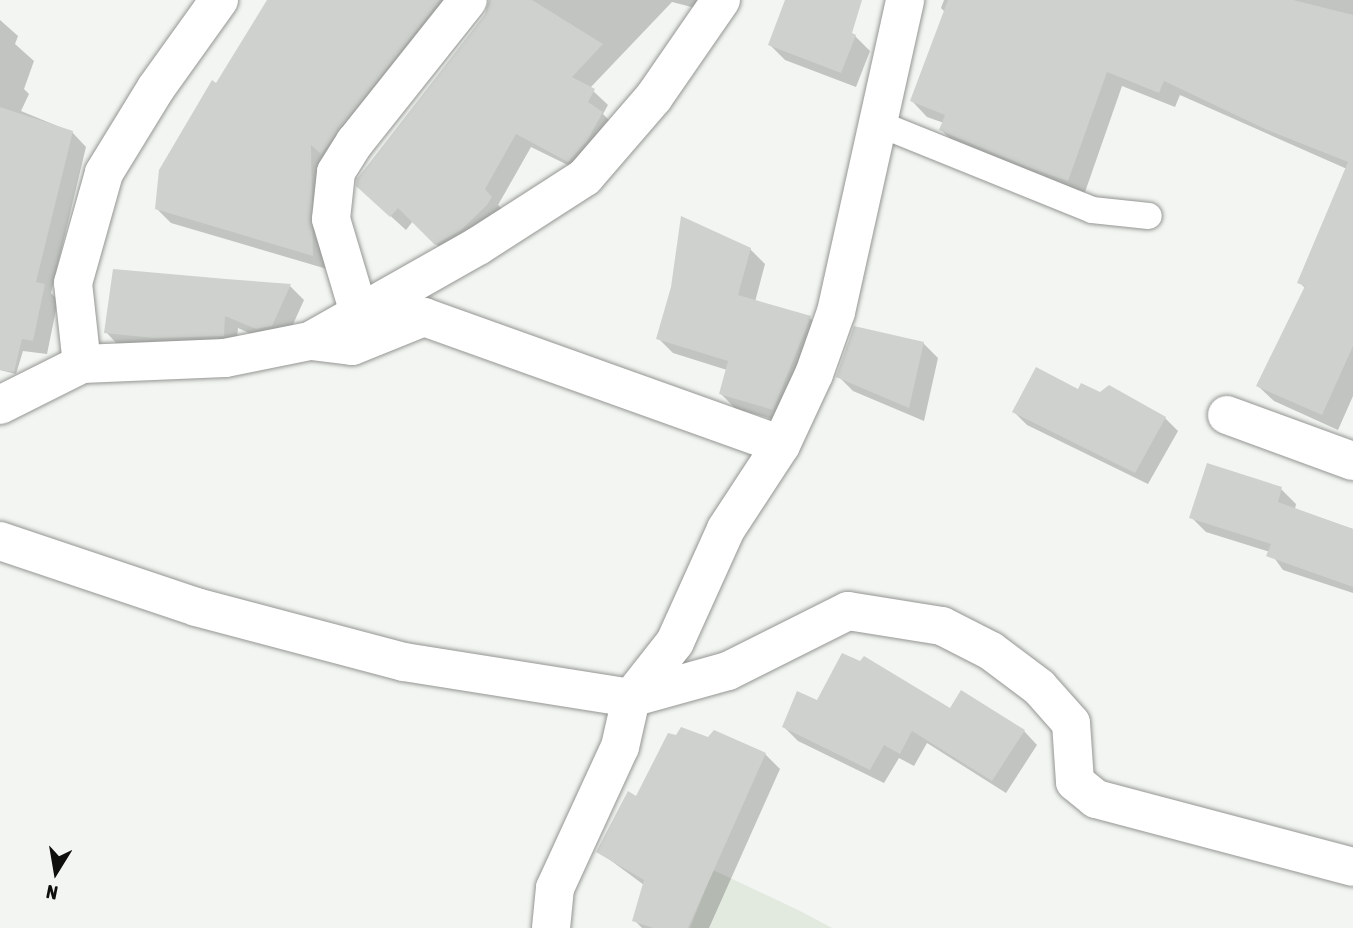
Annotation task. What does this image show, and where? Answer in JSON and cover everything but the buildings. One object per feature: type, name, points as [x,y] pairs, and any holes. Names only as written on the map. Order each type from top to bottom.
[{"type":"street","points":[[82,364],[73,283],[104,173],[156,88],[219,0]]},
{"type":"street","points":[[359,313],[331,219],[336,172],[355,142],[468,0]]},
{"type":"street","points":[[310,341],[585,177],[654,97],[721,0]]},
{"type":"street","points":[[551,928],[555,888],[620,747],[631,698],[675,642],[726,529],[781,445],[814,374],[836,312],[905,0]]},
{"type":"street","points":[[0,405],[18,384],[82,364],[225,358],[310,341],[352,346],[424,317],[781,445]]},
{"type":"street","points":[[1227,415],[1353,461]]},
{"type":"street","points":[[0,541],[196,607],[404,662],[631,698],[728,671],[848,611],[942,626],[991,651],[1039,687],[1071,723],[1075,782],[1096,799],[1353,867]]},
{"type":"lane","points":[[877,123],[1092,210],[1149,216]]},
{"type":"shaded area","points":[[713,870],[800,911],[832,928],[690,928]]}]
